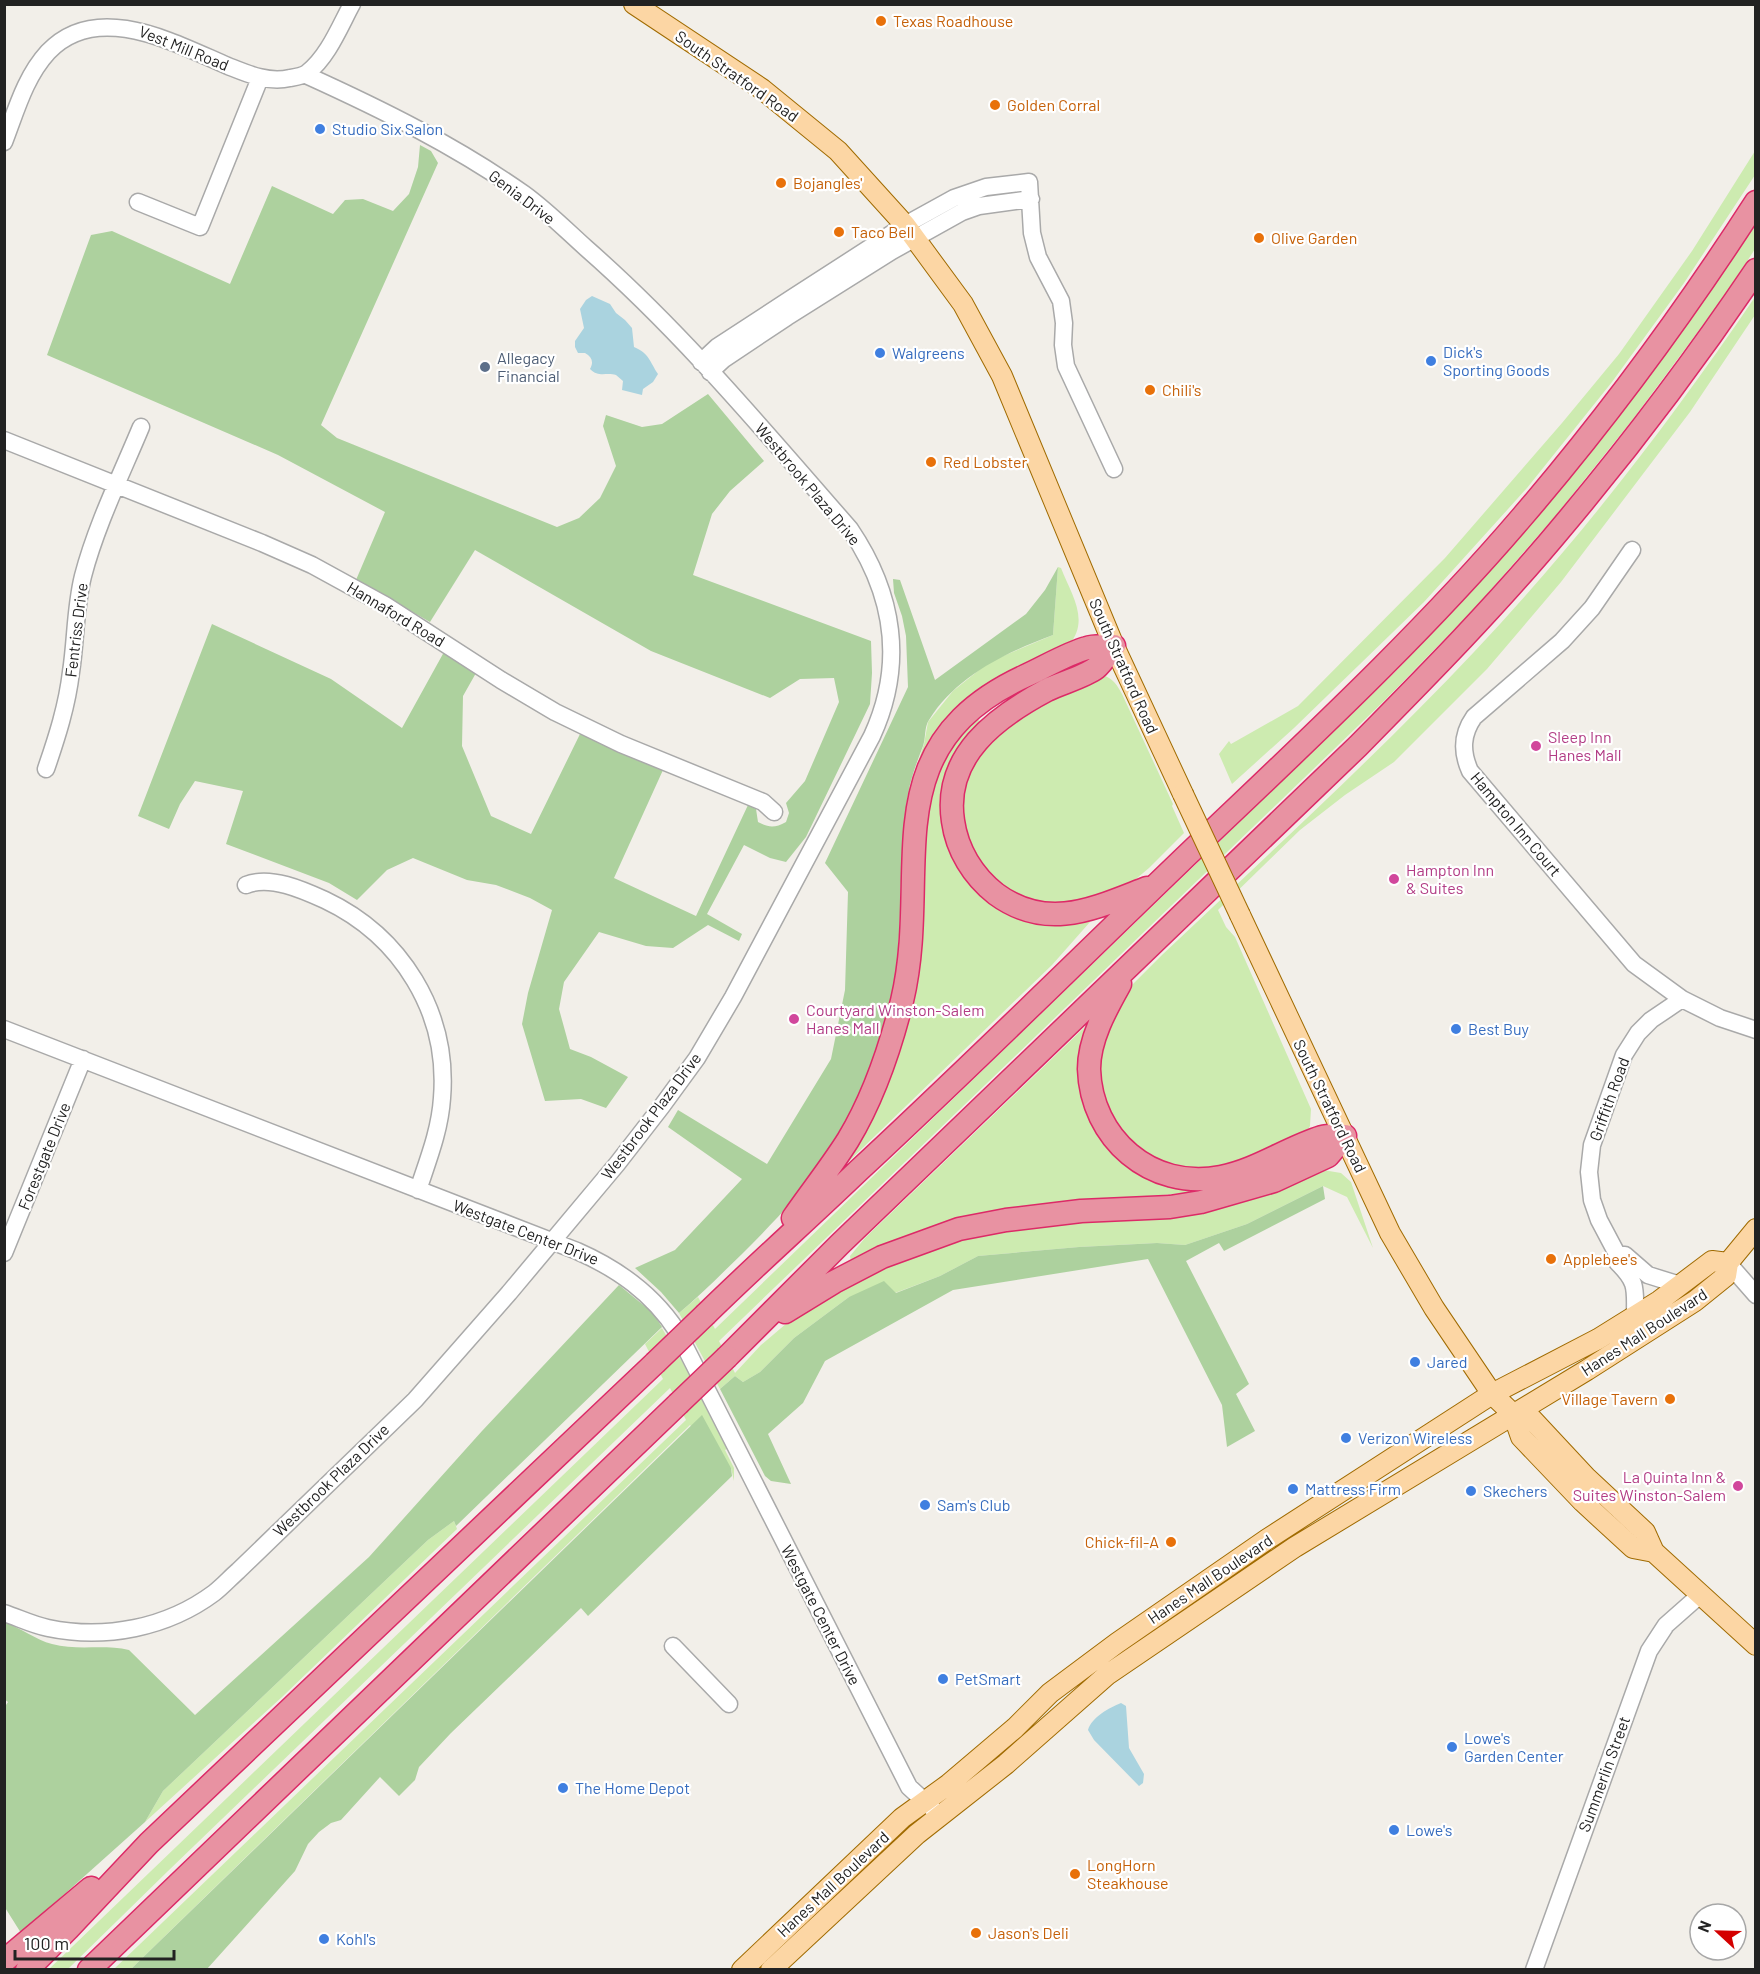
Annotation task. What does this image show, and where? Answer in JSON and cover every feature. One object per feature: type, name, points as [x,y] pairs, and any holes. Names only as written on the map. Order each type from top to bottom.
[{"type":"highway","points":[[27,1970],[149,1843],[868,1162],[1397,651],[1521,518],[1589,435],[1650,356],[1755,202]]},
{"type":"highway","points":[[92,1968],[1358,746],[1495,604],[1561,529],[1714,332],[1755,270]]},
{"type":"highway","points":[[1114,646],[1096,668],[1047,690],[1017,707],[985,731],[969,751],[957,777],[953,795],[953,822],[958,844],[981,880],[1006,900],[1035,911],[1066,914],[1083,912],[1157,884]]},
{"type":"highway","points":[[769,1254],[848,1141],[873,1090],[888,1050],[907,978],[916,813],[925,777],[935,753],[966,714],[992,694],[1087,647],[1114,646]]},
{"type":"highway","points":[[1132,963],[1109,1004],[1094,1039],[1089,1066],[1092,1094],[1101,1119],[1109,1133],[1129,1155],[1150,1168],[1178,1177],[1220,1178],[1253,1168],[1324,1136],[1345,1136]]},
{"type":"highway","points":[[754,1331],[834,1282],[882,1257],[959,1229],[1081,1211],[1170,1207],[1201,1202],[1274,1181],[1328,1156],[1345,1136]]},
{"type":"highway","points":[[4,1961],[78,1898],[149,1843]]},
{"type":"main road","name":"South Stratford Road","points":[[634,4],[762,89],[833,147],[910,232],[963,304],[1002,376],[1114,646],[1240,915],[1393,1238],[1434,1308],[1492,1394],[1513,1414],[1531,1418],[1586,1477],[1645,1532],[1654,1552],[1755,1645]]},
{"type":"main road","name":"Hanes Mall Boulevard","points":[[771,1970],[917,1834],[963,1800],[1107,1675],[1294,1547],[1587,1370],[1695,1301],[1726,1276],[1728,1263],[1755,1229]]},
{"type":"main road","name":"Hanes Mall Boulevard","points":[[742,1970],[902,1818],[949,1784],[1007,1735],[1050,1693],[1117,1642],[1266,1540],[1492,1394],[1598,1340],[1712,1261],[1728,1263]]},
{"type":"street","points":[[306,75],[326,50],[352,4]]},
{"type":"street","name":"Vest Mill Road","points":[[4,142],[20,100],[39,62],[60,40],[83,28],[107,24],[131,27],[167,39],[260,78],[280,80],[306,75]]},
{"type":"street","name":"Genia Drive","points":[[306,75],[423,131],[467,156],[527,196],[617,275],[705,366]]},
{"type":"street","points":[[138,202],[200,227],[260,78]]},
{"type":"street","points":[[705,366],[724,359],[892,251],[910,232],[966,193],[986,187],[1029,182],[1032,232],[1038,257],[1061,301],[1066,366],[1114,469]]},
{"type":"street","points":[[910,232],[979,206],[1031,200]]},
{"type":"street","name":"Westbrook Plaza Drive","points":[[4,1613],[48,1628],[79,1633],[113,1632],[143,1627],[170,1618],[215,1592],[416,1400],[617,1164],[697,1058],[734,997],[879,721],[887,691],[891,652],[890,631],[883,594],[870,562],[850,530],[705,366]]},
{"type":"street","name":"Fentriss Drive","points":[[46,769],[62,725],[68,693],[77,607],[84,575],[116,485],[141,427]]},
{"type":"street","name":"Hannaford Road","points":[[4,440],[312,565],[385,605],[508,685],[555,712],[621,744],[763,802],[774,812]]},
{"type":"street","name":"Hampton Inn Court","points":[[1632,550],[1592,608],[1562,640],[1474,717],[1465,736],[1464,752],[1470,771],[1624,954],[1643,972],[1682,999],[1711,1015],[1755,1030]]},
{"type":"street","points":[[246,885],[254,882],[278,884],[315,895],[358,918],[391,946],[419,986],[435,1026],[440,1045],[443,1074],[442,1098],[435,1141],[417,1190]]},
{"type":"street","name":"Griffith Road","points":[[1635,1316],[1634,1283],[1617,1262],[1617,1254],[1599,1220],[1592,1200],[1589,1172],[1592,1145],[1624,1055],[1638,1033],[1651,1020],[1682,999]]},
{"type":"street","name":"Westgate Center Drive","points":[[4,1029],[552,1241],[612,1267],[643,1291],[669,1320],[691,1358],[909,1787],[940,1816]]},
{"type":"street","name":"Forestgate Drive","points":[[4,1253],[83,1059]]},
{"type":"street","points":[[1617,1254],[1625,1255],[1648,1275],[1680,1285]]},
{"type":"street","points":[[1728,1263],[1755,1295]]},
{"type":"street","name":"Summerlin Street","points":[[1534,1970],[1649,1652],[1666,1625],[1700,1595]]},
{"type":"street","points":[[673,1646],[729,1704]]},
{"type":"green space","points":[[420,145],[431,151],[438,163],[321,425],[337,438],[557,527],[579,518],[600,498],[616,466],[603,426],[606,415],[642,427],[662,424],[708,394],[764,461],[730,491],[712,514],[693,575],[871,641],[870,704],[806,837],[786,862],[770,858],[744,845],[707,914],[742,934],[739,941],[708,925],[673,948],[646,946],[599,932],[564,982],[559,1009],[570,1049],[591,1057],[628,1077],[606,1108],[581,1099],[545,1101],[522,1024],[528,993],[552,910],[530,898],[496,885],[467,880],[413,858],[387,870],[357,900],[329,883],[226,844],[243,791],[195,781],[180,804],[169,829],[138,816],[212,624],[331,679],[402,728],[444,652],[476,673],[463,696],[462,746],[491,816],[531,834],[580,734],[663,770],[614,878],[696,916],[748,805],[756,809],[758,822],[762,824],[772,826],[786,822],[789,813],[786,803],[805,781],[839,702],[834,678],[800,679],[770,698],[651,651],[475,550],[430,622],[356,580],[385,512],[278,455],[47,355],[91,235],[112,231],[230,284],[272,186],[333,214],[345,200],[363,199],[393,211],[409,194],[418,167]]},
{"type":"green space","points":[[1755,151],[1755,175],[1684,283],[1612,382],[1527,488],[1424,602],[1294,728],[1232,784],[1219,754],[1229,741],[1231,744],[1298,706],[1445,558],[1619,354],[1692,251]]},
{"type":"green space","points":[[1755,223],[1755,249],[1723,298],[1633,419],[1557,514],[1473,610],[1384,701],[719,1341],[735,1373],[761,1345],[807,1306],[908,1253],[1012,1227],[1195,1214],[1252,1199],[1323,1170],[1341,1173],[1351,1182],[1373,1248],[1347,1197],[1323,1186],[1247,1224],[1185,1245],[1157,1243],[1079,1247],[978,1256],[940,1276],[895,1293],[849,1297],[794,1338],[760,1372],[743,1382],[735,1376],[720,1389],[679,1313],[698,1297],[715,1329],[1396,671],[1494,566],[1631,400],[1674,342]]},
{"type":"green space","points":[[1755,297],[1755,315],[1690,412],[1561,582],[1487,669],[1394,762],[1345,795],[1300,830],[1218,910],[1226,927],[1235,937],[1311,1109],[1310,1126],[1305,1135],[1242,1165],[1184,1173],[1125,1143],[1094,1079],[1114,1008],[1132,985],[1162,955],[1398,730],[1474,652],[1550,568],[1657,435]]},
{"type":"green space","points":[[1058,567],[1061,568],[1077,607],[1079,617],[1075,637],[1068,646],[970,698],[906,845],[902,845],[908,792],[924,744],[928,722],[953,691],[989,662],[1053,635]]},
{"type":"green space","points":[[1058,567],[1053,635],[1018,649],[968,678],[940,704],[927,723],[924,743],[912,776],[904,823],[899,941],[891,999],[872,1063],[850,1114],[822,1163],[794,1199],[742,1254],[679,1313],[661,1292],[635,1268],[675,1250],[742,1179],[668,1127],[678,1110],[767,1164],[831,1059],[845,990],[848,892],[825,863],[908,687],[906,636],[894,593],[893,579],[900,580],[935,680],[1026,614],[1045,590]]},
{"type":"green space","points":[[1102,675],[1112,680],[1122,694],[1184,833],[1130,884],[1109,896],[1051,908],[995,885],[960,833],[964,772],[1002,723]]},
{"type":"green space","points":[[975,718],[982,722],[954,761],[975,881],[1087,918],[1090,922],[1052,965],[848,1162],[844,1157],[881,1088],[922,830],[944,750]]},
{"type":"green space","points":[[1086,1026],[1090,1030],[1105,1139],[1208,1191],[1071,1203],[851,1262],[850,1256],[865,1238]]},
{"type":"green space","points":[[1323,1186],[1325,1199],[1224,1251],[1219,1243],[1186,1261],[1249,1384],[1236,1394],[1255,1431],[1227,1447],[1222,1405],[1148,1259],[953,1290],[825,1361],[803,1403],[768,1434],[791,1484],[771,1481],[765,1476],[720,1389],[735,1376],[743,1382],[760,1372],[794,1338],[849,1297],[884,1281],[896,1293],[940,1276],[978,1256],[1079,1247],[1157,1243],[1185,1245],[1247,1224]]},
{"type":"green space","points":[[619,1285],[653,1313],[662,1327],[456,1526],[454,1521],[428,1540],[163,1791],[145,1822],[21,1933],[4,1906],[4,1708],[8,1702],[4,1699],[4,1622],[52,1644],[129,1650],[195,1715],[369,1557],[482,1431]]},
{"type":"green space","points":[[662,1328],[683,1363],[727,1449],[725,1450],[734,1468],[734,1481],[731,1468],[690,1425],[131,1969],[114,1969],[686,1420],[670,1388],[68,1969],[48,1970],[663,1379],[645,1344]]},
{"type":"green space","points":[[702,1415],[731,1468],[732,1476],[588,1616],[581,1608],[451,1733],[419,1767],[415,1780],[399,1796],[380,1777],[341,1820],[331,1823],[319,1832],[308,1844],[295,1871],[207,1969],[131,1969]]},
{"type":"green space","points":[[454,1521],[457,1529],[282,1697],[145,1822],[163,1791],[428,1540]]},
{"type":"water","points":[[592,296],[610,304],[632,328],[634,347],[646,355],[658,374],[653,382],[643,389],[642,395],[622,390],[623,381],[616,375],[593,372],[590,369],[592,360],[589,356],[585,353],[578,353],[575,341],[584,328],[580,309]]},
{"type":"water","points":[[1121,1703],[1126,1706],[1129,1748],[1144,1774],[1143,1783],[1139,1786],[1094,1740],[1088,1730],[1097,1717]]},
{"type":"place","name":"Texas Roadhouse","points":[[881,21]]},
{"type":"place","name":"Golden Corral","points":[[995,105]]},
{"type":"place","name":"Studio Six Salon","points":[[320,129]]},
{"type":"place","name":"Bojangles'","points":[[781,183]]},
{"type":"place","name":"Taco Bell","points":[[839,232]]},
{"type":"place","name":"Olive Garden","points":[[1259,238]]},
{"type":"place","name":"Walgreens","points":[[880,353]]},
{"type":"place","name":"Dick's Sporting Goods","points":[[1431,361]]},
{"type":"place","name":"Allegacy Financial","points":[[485,367]]},
{"type":"place","name":"Chili's","points":[[1150,390]]},
{"type":"place","name":"Red Lobster","points":[[931,462]]},
{"type":"place","name":"Sleep Inn Hanes Mall","points":[[1536,746]]},
{"type":"place","name":"Hampton Inn & Suites","points":[[1394,879]]},
{"type":"place","name":"Courtyard Winston-Salem Hanes Mall","points":[[794,1019]]},
{"type":"place","name":"Best Buy","points":[[1456,1029]]},
{"type":"place","name":"Applebee's","points":[[1551,1259]]},
{"type":"place","name":"Jared","points":[[1415,1362]]},
{"type":"place","name":"Village Tavern","points":[[1670,1399]]},
{"type":"place","name":"Verizon Wireless","points":[[1346,1438]]},
{"type":"place","name":"La Quinta Inn & Suites Winston-Salem","points":[[1738,1486]]},
{"type":"place","name":"Mattress Firm","points":[[1293,1489]]},
{"type":"place","name":"Skechers","points":[[1471,1491]]},
{"type":"place","name":"Sam's Club","points":[[925,1505]]},
{"type":"place","name":"Chick-fil-A","points":[[1171,1542]]},
{"type":"place","name":"PetSmart","points":[[943,1679]]},
{"type":"place","name":"Lowe's Garden Center","points":[[1452,1747]]},
{"type":"place","name":"The Home Depot","points":[[563,1788]]},
{"type":"place","name":"Lowe's","points":[[1394,1830]]},
{"type":"place","name":"LongHorn Steakhouse","points":[[1075,1874]]},
{"type":"place","name":"Jason's Deli","points":[[976,1933]]},
{"type":"place","name":"Kohl's","points":[[324,1939]]}]
